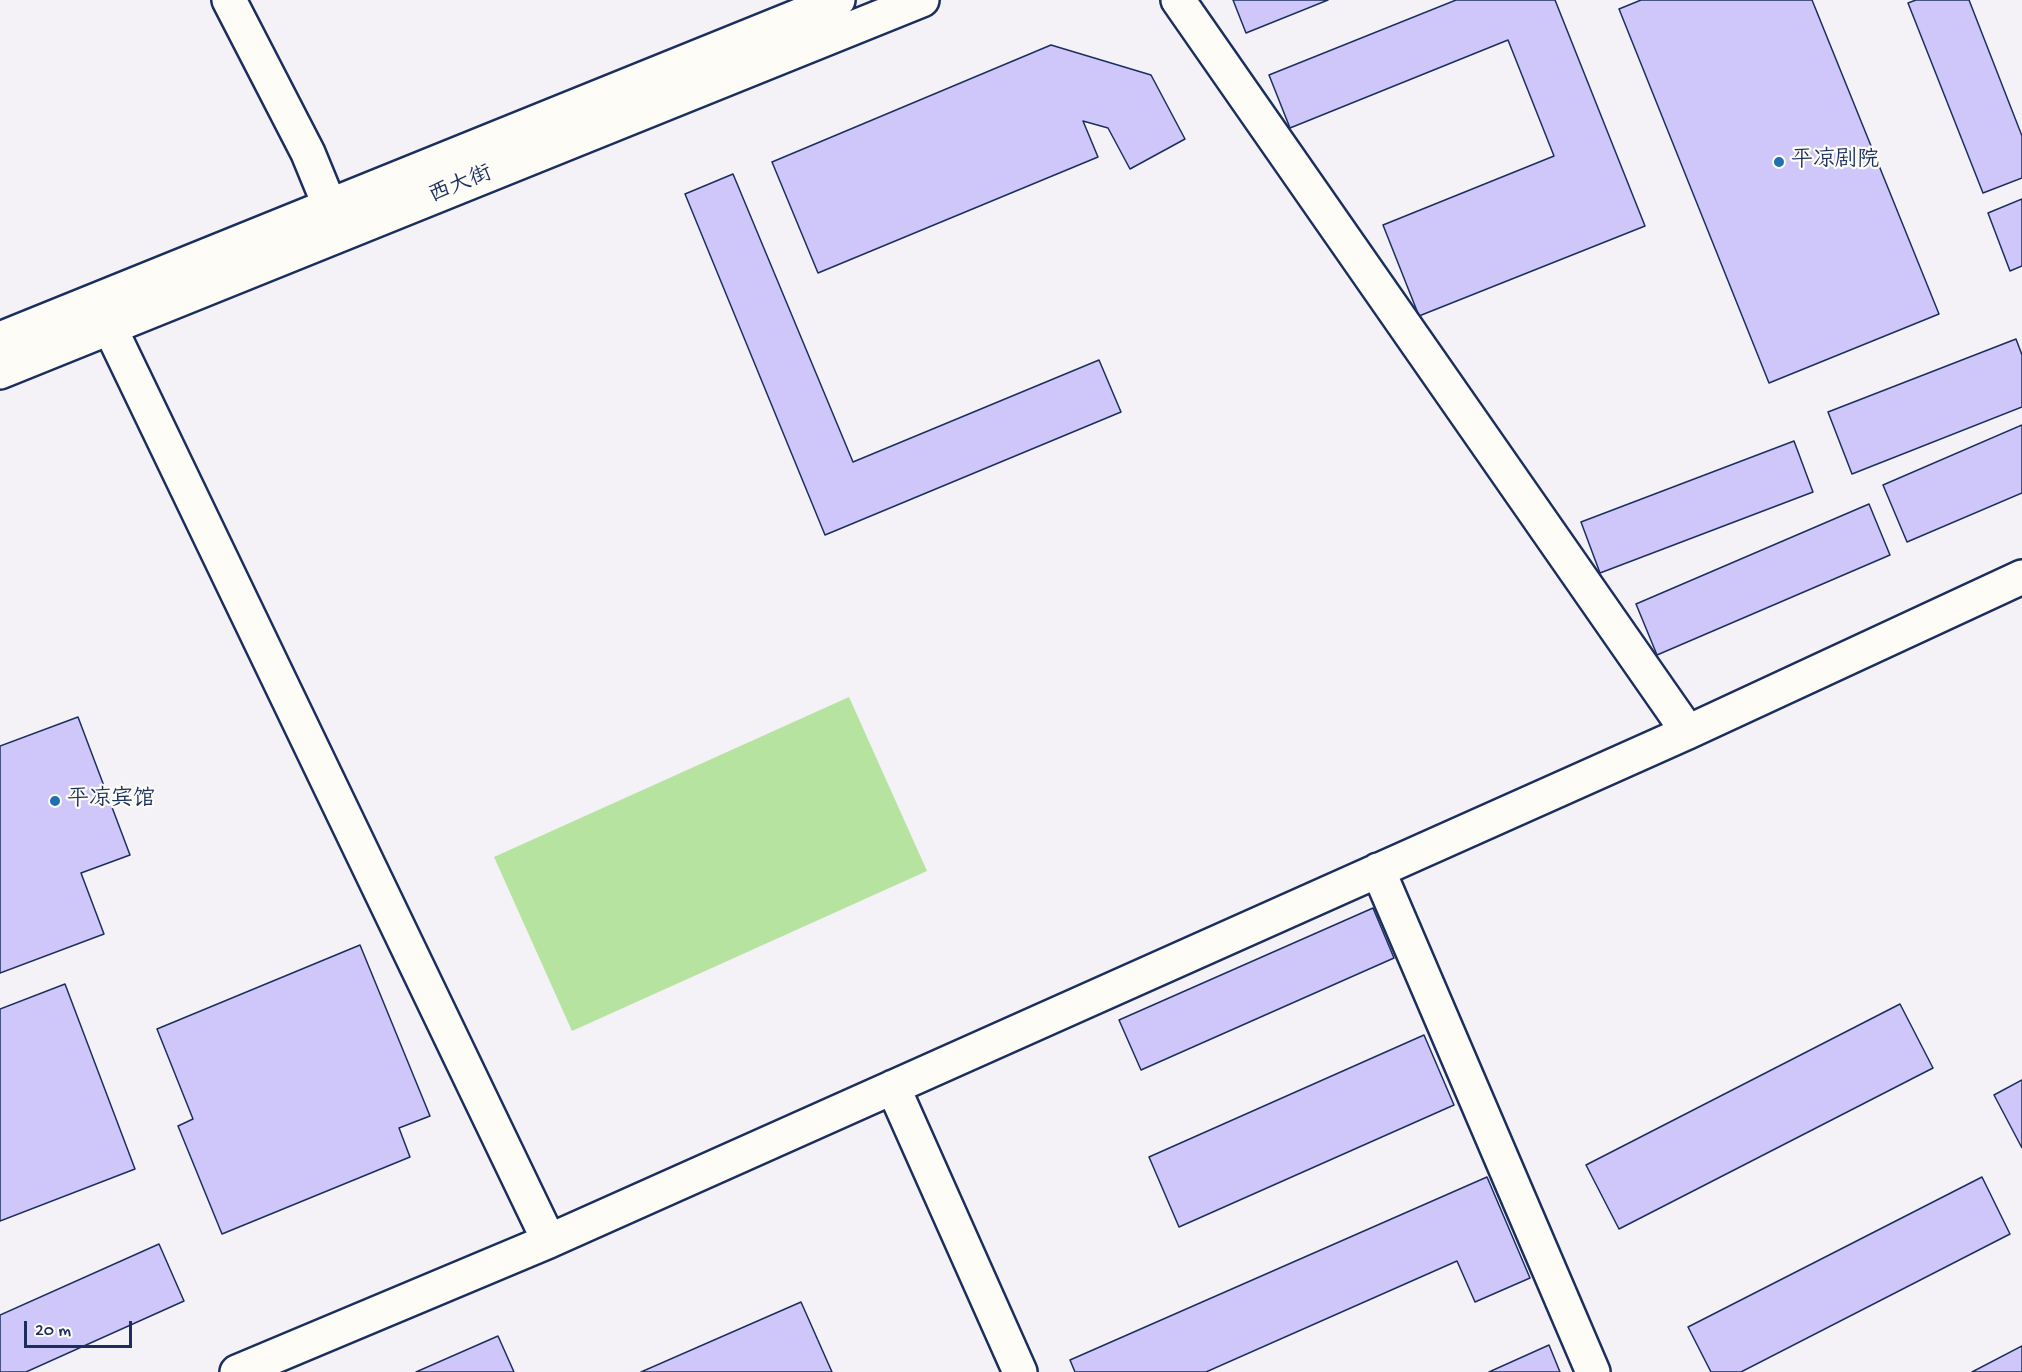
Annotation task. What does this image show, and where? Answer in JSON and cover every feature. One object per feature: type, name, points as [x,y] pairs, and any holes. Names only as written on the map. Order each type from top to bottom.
[{"type":"street","points":[[229,0],[308,153],[335,220]]},
{"type":"street","name":"西大街","points":[[0,372],[110,328],[335,220],[838,0]]},
{"type":"street","name":"西大街","points":[[0,339],[335,220],[922,0]]},
{"type":"street","points":[[1178,0],[1688,732]]},
{"type":"street","points":[[110,328],[549,1241]]},
{"type":"street","points":[[237,1372],[549,1241],[1688,732],[2022,577]]},
{"type":"street","points":[[1378,870],[1593,1372]]},
{"type":"street","points":[[893,1087],[1020,1372]]},
{"type":"green space","points":[[849,697],[927,871],[572,1031],[494,857]]},
{"type":"building","points":[[1233,0],[1328,0],[1246,33]]},
{"type":"building","points":[[1456,0],[1555,0],[1645,226],[1419,316],[1383,225],[1554,156],[1508,40],[1290,128],[1269,75]]},
{"type":"building","name":"平凉剧院","points":[[1641,0],[1812,0],[1939,314],[1769,383],[1619,9]]},
{"type":"building","points":[[1916,0],[1969,0],[2022,136],[2022,178],[1983,193],[1908,3]]},
{"type":"building","points":[[1051,45],[1151,75],[1185,139],[1130,169],[1108,128],[1083,121],[1098,157],[818,273],[772,162]]},
{"type":"building","points":[[733,174],[853,462],[1099,360],[1121,412],[825,535],[685,194]]},
{"type":"building","points":[[2022,199],[2022,266],[2010,271],[1988,213]]},
{"type":"building","points":[[2016,339],[2022,355],[2022,407],[1852,474],[1828,412]]},
{"type":"building","points":[[2022,425],[2022,493],[1907,542],[1883,485]]},
{"type":"building","points":[[1794,441],[1813,492],[1600,573],[1581,522]]},
{"type":"building","points":[[1869,504],[1890,555],[1657,655],[1636,604]]},
{"type":"building","name":"平凉宾馆","points":[[78,717],[130,855],[81,873],[104,934],[0,973],[0,746]]},
{"type":"building","points":[[1373,908],[1394,958],[1141,1070],[1119,1020]]},
{"type":"building","points":[[360,945],[430,1116],[399,1128],[410,1157],[222,1234],[178,1126],[193,1119],[157,1029]]},
{"type":"building","points":[[65,984],[135,1169],[0,1221],[0,1009]]},
{"type":"building","points":[[1900,1004],[1933,1068],[1619,1229],[1586,1165]]},
{"type":"building","points":[[1424,1035],[1454,1105],[1179,1227],[1149,1157]]},
{"type":"building","points":[[2022,1080],[2022,1148],[1994,1095]]},
{"type":"building","points":[[1487,1177],[1530,1278],[1475,1302],[1457,1261],[1206,1372],[1075,1372],[1070,1360]]},
{"type":"building","points":[[1982,1177],[2010,1234],[1741,1372],[1711,1372],[1688,1327]]},
{"type":"building","points":[[159,1244],[184,1301],[26,1372],[0,1372],[0,1315]]},
{"type":"building","points":[[801,1302],[832,1372],[641,1372]]},
{"type":"building","points":[[498,1336],[514,1372],[416,1372]]},
{"type":"building","points":[[1549,1345],[1560,1372],[1489,1372]]},
{"type":"building","points":[[2022,1346],[2022,1372],[1972,1372]]},
{"type":"place","name":"平凉剧院","points":[[1779,162]]},
{"type":"place","name":"平凉宾馆","points":[[55,801]]}]
